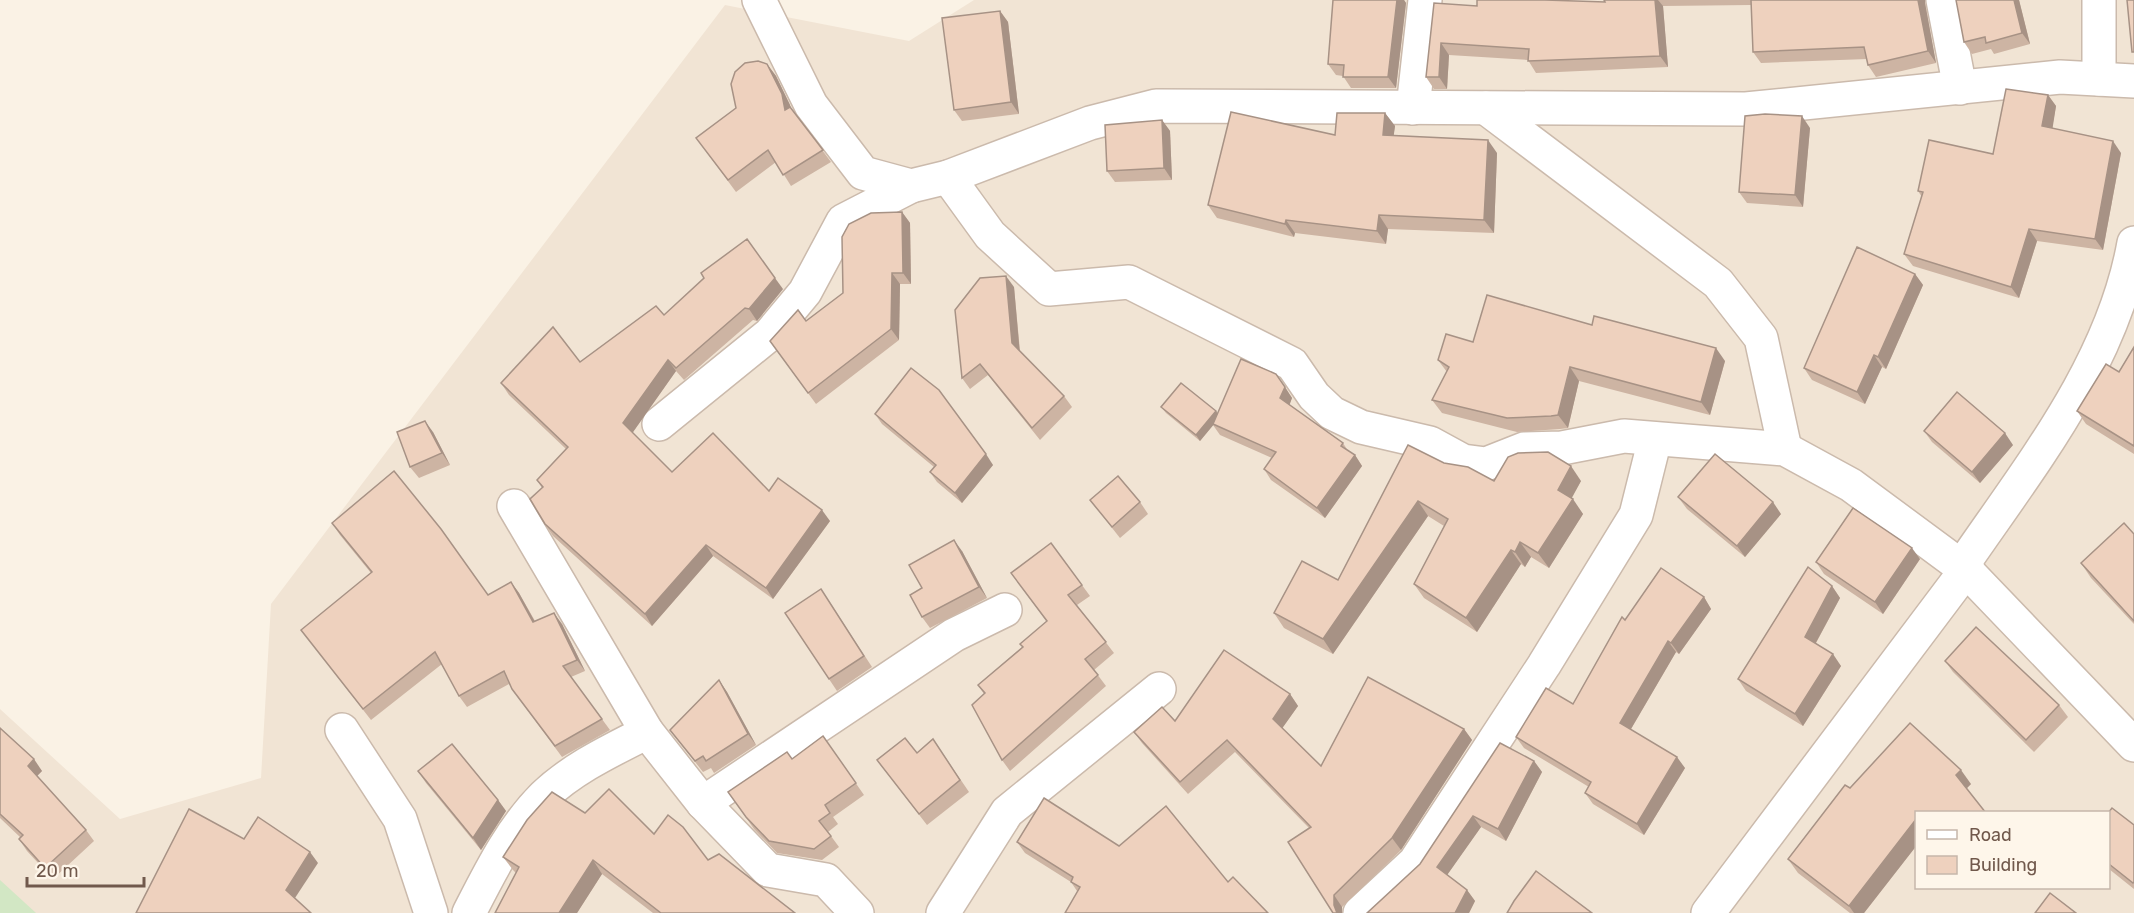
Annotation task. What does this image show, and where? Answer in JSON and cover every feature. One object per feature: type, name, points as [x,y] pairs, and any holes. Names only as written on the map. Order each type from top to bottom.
[{"type":"street","points":[[759,0],[811,105],[863,173],[911,186]]},
{"type":"street","points":[[1413,108],[1425,0]]},
{"type":"street","points":[[1944,0],[1960,88]]},
{"type":"street","points":[[2099,0],[2099,79]]},
{"type":"street","points":[[659,424],[770,334],[805,292],[843,221],[911,186],[948,177],[1090,123],[1156,106],[1746,109],[2060,78],[2134,81]]},
{"type":"street","points":[[1486,108],[1718,283],[1761,338],[1785,449]]},
{"type":"street","points":[[948,177],[990,235],[1049,289],[1129,282],[1292,364],[1314,396],[1332,413],[1361,428],[1430,443],[1463,461],[1486,464],[1524,449],[1562,448],[1624,436],[1785,449],[1851,485],[1966,570],[2134,745]]},
{"type":"street","points":[[1708,913],[1966,570],[1968,557],[2036,459],[2099,354],[2128,273],[2134,243]]},
{"type":"street","points":[[1360,913],[1415,862],[1545,665],[1636,515],[1655,439]]},
{"type":"street","points":[[514,506],[647,732],[703,803],[768,870],[826,880],[857,913]]},
{"type":"street","points":[[703,803],[954,635],[1005,610]]},
{"type":"street","points":[[943,913],[1007,812],[1159,689]]},
{"type":"street","points":[[342,730],[400,819],[431,913]]},
{"type":"street","points":[[469,913],[500,853],[545,796],[589,762],[647,732]]},
{"type":"shaded area","points":[[974,0],[2134,0],[2134,913],[0,913],[0,709],[120,819],[261,778],[271,604],[725,5],[909,41]]},
{"type":"green space","points":[[0,880],[36,913],[0,913]]},
{"type":"building","points":[[1333,0],[1397,0],[1388,77],[1343,77],[1344,65],[1328,64]]},
{"type":"building","points":[[1477,0],[1605,2],[1604,0],[1655,0],[1660,56],[1528,61],[1529,49],[1441,43],[1439,77],[1426,77],[1434,3],[1477,6]]},
{"type":"building","points":[[1751,0],[1918,0],[1928,51],[1868,65],[1864,47],[1753,52]]},
{"type":"building","points":[[1956,0],[2014,0],[2022,33],[1986,43],[1985,37],[1964,42]]},
{"type":"building","points":[[2127,0],[2134,0],[2134,52],[2132,52]]},
{"type":"building","points":[[1000,11],[1011,102],[954,110],[942,18]]},
{"type":"building","points":[[758,61],[767,64],[782,94],[785,110],[790,107],[823,150],[783,175],[768,150],[728,180],[696,138],[736,108],[731,84],[735,72],[745,63]]},
{"type":"building","points":[[2006,89],[2048,95],[2042,126],[2113,141],[2095,239],[2029,229],[2011,287],[1904,254],[1923,192],[1918,191],[1929,140],[1993,154]]},
{"type":"building","points":[[1231,112],[1335,135],[1337,113],[1385,113],[1383,135],[1488,140],[1484,220],[1379,215],[1377,231],[1286,220],[1285,224],[1208,205]]},
{"type":"building","points":[[1765,114],[1802,116],[1795,195],[1739,192],[1745,116]]},
{"type":"building","points":[[1162,120],[1164,168],[1107,171],[1105,125]]},
{"type":"building","points":[[902,212],[903,273],[892,273],[891,329],[808,393],[770,341],[798,310],[806,321],[843,293],[842,237],[849,224],[871,213]]},
{"type":"building","points":[[747,239],[775,278],[749,309],[745,308],[676,368],[668,360],[623,423],[672,472],[713,433],[769,491],[778,478],[822,510],[766,588],[706,545],[645,614],[545,524],[530,499],[543,487],[537,480],[568,447],[501,383],[553,327],[580,362],[656,306],[664,315],[704,278],[701,273]]},
{"type":"building","points":[[1857,247],[1915,274],[1878,357],[1874,355],[1857,392],[1804,368]]},
{"type":"building","points":[[1006,276],[1012,343],[1064,396],[1032,428],[980,364],[962,378],[955,310],[980,278]]},
{"type":"building","points":[[1487,295],[1592,325],[1594,316],[1716,348],[1701,402],[1570,367],[1558,415],[1507,418],[1432,400],[1449,367],[1438,360],[1446,334],[1473,342]]},
{"type":"building","points":[[2134,347],[2134,446],[2077,411],[2106,364],[2119,372]]},
{"type":"building","points":[[1241,359],[1276,374],[1285,387],[1280,398],[1343,443],[1341,446],[1355,455],[1317,508],[1264,469],[1276,452],[1213,424]]},
{"type":"building","points":[[911,368],[939,390],[986,454],[955,493],[930,472],[936,465],[875,414]]},
{"type":"building","points":[[1181,383],[1216,411],[1196,435],[1161,407]]},
{"type":"building","points":[[1957,392],[2005,433],[1972,472],[1924,431]]},
{"type":"building","points":[[425,421],[442,453],[410,467],[397,432]]},
{"type":"building","points":[[1408,445],[1444,463],[1468,467],[1494,481],[1508,457],[1518,453],[1548,452],[1571,466],[1558,490],[1573,499],[1538,553],[1520,542],[1515,552],[1511,550],[1466,618],[1414,584],[1448,519],[1418,501],[1323,639],[1274,613],[1302,561],[1338,580]]},
{"type":"building","points":[[1715,454],[1773,502],[1737,546],[1678,497]]},
{"type":"building","points":[[394,471],[441,529],[488,595],[511,582],[533,622],[554,613],[577,660],[563,666],[602,719],[555,746],[512,689],[504,671],[459,696],[435,652],[363,709],[301,630],[372,572],[332,523]]},
{"type":"building","points":[[1118,476],[1140,502],[1112,527],[1090,500]]},
{"type":"building","points":[[1853,508],[1912,548],[1875,602],[1816,562]]},
{"type":"building","points":[[2124,523],[2134,534],[2134,621],[2081,563]]},
{"type":"building","points":[[954,540],[979,587],[922,617],[910,595],[922,588],[909,565]]},
{"type":"building","points":[[1051,543],[1082,585],[1068,595],[1106,642],[1085,659],[1098,675],[1002,760],[972,705],[985,693],[978,685],[1023,647],[1020,644],[1047,621],[1011,573]]},
{"type":"building","points":[[1808,567],[1832,586],[1805,637],[1833,654],[1795,714],[1738,679]]},
{"type":"building","points":[[1661,568],[1704,597],[1671,643],[1668,641],[1620,723],[1677,757],[1637,824],[1585,793],[1591,782],[1516,737],[1546,688],[1573,704],[1622,617],[1625,620]]},
{"type":"building","points":[[821,589],[864,656],[829,679],[785,613]]},
{"type":"building","points":[[1976,627],[2059,705],[2026,740],[1945,661]]},
{"type":"building","points":[[1224,650],[1290,694],[1273,719],[1321,766],[1368,677],[1464,729],[1392,838],[1334,895],[1337,913],[1333,913],[1288,842],[1311,827],[1227,740],[1180,782],[1134,732],[1162,707],[1175,721]]},
{"type":"building","points":[[719,680],[748,734],[706,761],[703,756],[695,761],[670,730]]},
{"type":"building","points":[[1910,723],[1961,770],[1956,775],[1984,811],[1915,811],[1915,821],[1849,906],[1788,859],[1845,785],[1850,788]]},
{"type":"building","points":[[0,728],[34,759],[28,766],[86,830],[45,868],[19,839],[23,835],[0,814]]},
{"type":"building","points":[[823,736],[856,783],[825,805],[830,813],[819,821],[831,836],[814,849],[769,841],[746,817],[728,792],[787,752],[792,759]]},
{"type":"building","points":[[905,738],[917,753],[933,739],[960,780],[919,814],[877,760]]},
{"type":"building","points":[[1500,743],[1534,761],[1498,829],[1473,816],[1437,867],[1467,890],[1455,913],[1367,913],[1420,864]]},
{"type":"building","points":[[452,744],[498,800],[473,838],[418,771]]},
{"type":"building","points":[[609,789],[654,834],[668,815],[683,827],[708,860],[719,854],[795,913],[661,913],[593,860],[559,913],[495,913],[519,867],[503,857],[527,820],[552,792],[585,813]]},
{"type":"building","points":[[1044,798],[1119,846],[1166,806],[1228,882],[1233,877],[1268,913],[1065,913],[1080,887],[1071,882],[1073,877],[1017,842]]},
{"type":"building","points":[[2112,808],[2134,825],[2133,883],[2110,865],[2110,811]]},
{"type":"building","points":[[189,809],[244,839],[258,817],[310,852],[286,890],[311,913],[136,913]]},
{"type":"building","points":[[1536,871],[1592,913],[1507,913]]},
{"type":"building","points":[[2050,893],[2076,913],[2035,913]]}]
